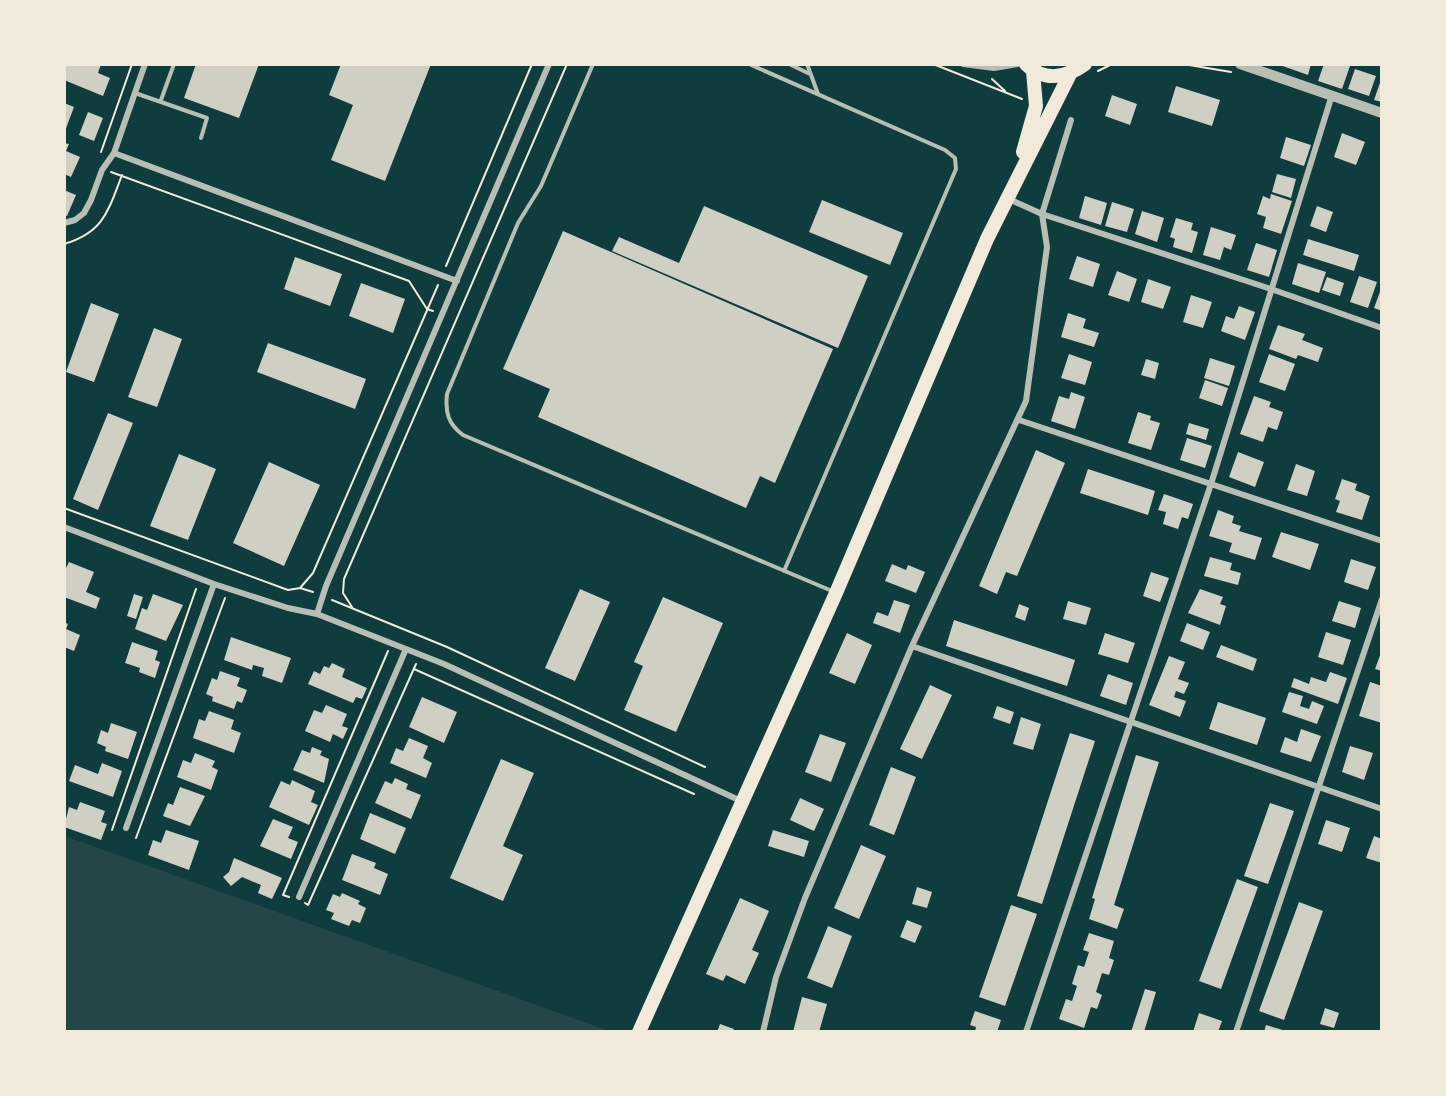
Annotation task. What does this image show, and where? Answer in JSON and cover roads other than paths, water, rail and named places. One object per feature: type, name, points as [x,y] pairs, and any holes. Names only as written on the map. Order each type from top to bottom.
[{"type":"main road","points":[[1029,68],[1050,77],[1088,70]]},
{"type":"main road","points":[[1010,195],[1036,110],[1036,86],[1029,68]]},
{"type":"main road","points":[[639,1032],[836,593],[987,239],[1070,74]]},
{"type":"street","points":[[64,223],[75,220],[84,213],[102,170],[114,153],[145,64]]},
{"type":"street","points":[[317,614],[326,586],[549,64]]},
{"type":"street","points":[[963,64],[994,68],[1018,64]]},
{"type":"street","points":[[1241,65],[1382,112]]},
{"type":"street","points":[[1026,1032],[1211,484],[1332,95]]},
{"type":"street","points":[[763,1032],[776,977],[792,931],[912,646],[1019,420],[1031,379],[1047,247],[1041,214],[1071,120]]},
{"type":"street","points":[[114,153],[457,282]]},
{"type":"street","points":[[1010,195],[1041,214],[1382,328]]},
{"type":"street","points":[[1019,420],[1382,541]]},
{"type":"street","points":[[64,527],[214,584],[317,614],[444,664],[742,802]]},
{"type":"street","points":[[126,828],[214,584]]},
{"type":"street","points":[[1236,1032],[1382,599]]},
{"type":"street","points":[[912,646],[1318,789],[1382,809]]},
{"type":"street","points":[[298,897],[406,649]]},
{"type":"lane","points":[[161,101],[174,64]]},
{"type":"lane","points":[[593,64],[541,186],[518,223],[451,383],[446,406],[448,417],[453,427],[463,435],[836,593]]},
{"type":"lane","points":[[749,64],[945,150],[954,158],[956,169],[784,571]]},
{"type":"lane","points":[[789,64],[810,74]]},
{"type":"lane","points":[[807,64],[818,95]]},
{"type":"lane","points":[[135,93],[207,118],[201,138]]}]
